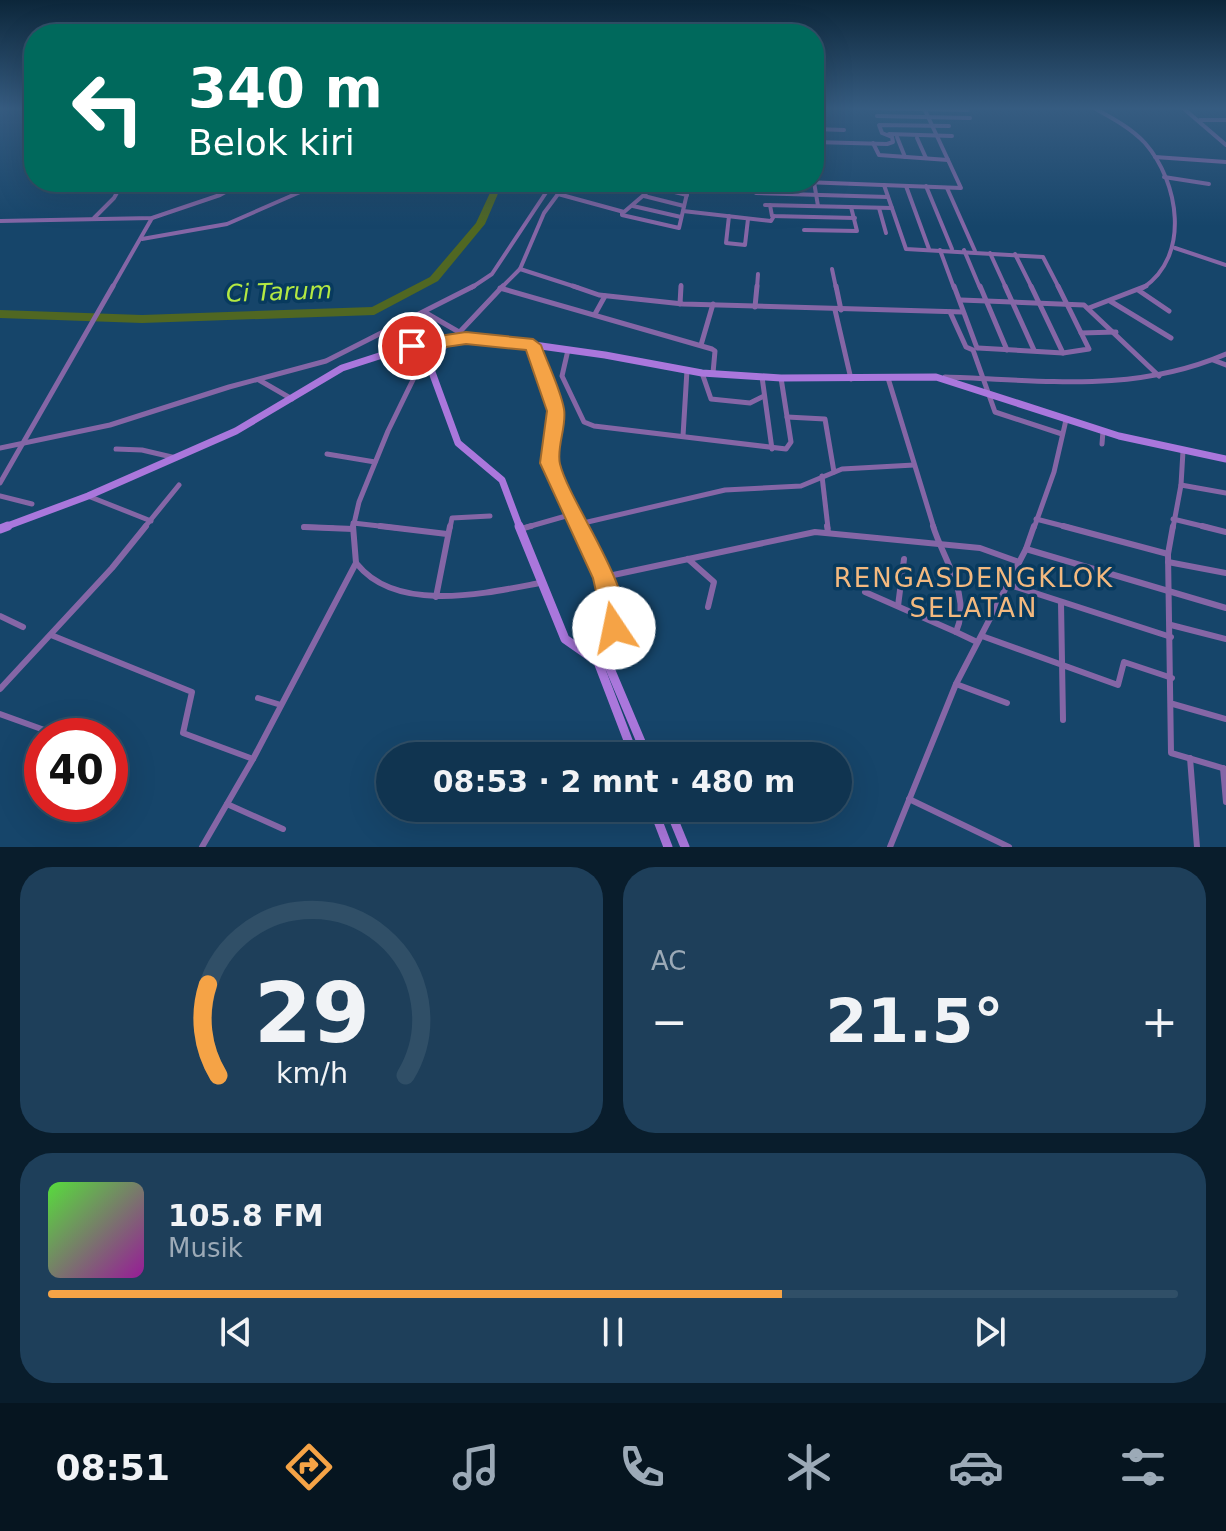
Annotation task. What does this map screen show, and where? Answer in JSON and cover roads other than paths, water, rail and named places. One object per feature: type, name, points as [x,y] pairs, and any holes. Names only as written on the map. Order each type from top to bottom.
[{"type":"street","points":[[875,148],[879,155],[949,160]]},
{"type":"street","points":[[899,148],[905,157]]},
{"type":"street","points":[[921,148],[926,158]]},
{"type":"street","points":[[824,182],[961,188],[942,148]]},
{"type":"street","points":[[1089,308],[1151,283],[1175,248],[1176,219],[1164,177],[1147,148]]},
{"type":"street","points":[[1155,157],[1226,162]]},
{"type":"street","points":[[1164,177],[1209,184]]},
{"type":"street","points":[[884,185],[906,249],[952,249],[1043,257],[1089,351],[1063,353],[975,349],[964,345],[950,312]]},
{"type":"street","points":[[906,186],[929,249]]},
{"type":"street","points":[[926,186],[952,249]]},
{"type":"street","points":[[947,188],[975,251]]},
{"type":"street","points":[[93,219],[117,192]]},
{"type":"street","points":[[0,221],[150,218],[225,192]]},
{"type":"street","points":[[141,239],[227,224],[300,192]]},
{"type":"street","points":[[0,448],[110,425],[326,361],[468,291],[492,274],[546,192]]},
{"type":"street","points":[[622,212],[647,192]]},
{"type":"street","points":[[674,192],[687,195]]},
{"type":"street","points":[[640,742],[602,661],[565,639],[540,583],[500,476],[461,447],[429,364],[520,269],[544,213],[558,194],[610,206],[622,215],[679,228],[688,192]]},
{"type":"street","points":[[756,193],[888,197]]},
{"type":"street","points":[[816,194],[818,206]]},
{"type":"street","points":[[643,196],[683,211]]},
{"type":"street","points":[[632,205],[771,221],[774,216]]},
{"type":"street","points":[[774,216],[768,205],[892,208]]},
{"type":"street","points":[[804,230],[857,231],[851,207]]},
{"type":"street","points":[[879,208],[886,233]]},
{"type":"street","points":[[729,216],[726,243],[745,245],[748,219]]},
{"type":"street","points":[[774,216],[855,218]]},
{"type":"street","points":[[0,483],[141,239],[150,218]]},
{"type":"street","points":[[1175,248],[1226,265]]},
{"type":"street","points":[[940,250],[961,300],[997,414],[1062,434]]},
{"type":"street","points":[[964,250],[1007,350]]},
{"type":"street","points":[[990,252],[1034,350]]},
{"type":"street","points":[[1015,253],[1063,353]]},
{"type":"street","points":[[520,269],[605,296],[680,304],[963,312]]},
{"type":"street","points":[[832,269],[851,379]]},
{"type":"street","points":[[755,307],[758,274]]},
{"type":"street","points":[[680,304],[681,285]]},
{"type":"street","points":[[500,288],[714,350],[713,373]]},
{"type":"street","points":[[1138,290],[1169,311]]},
{"type":"street","points":[[595,314],[605,296]]},
{"type":"street","points":[[961,300],[1077,304],[1089,308],[1160,377]]},
{"type":"street","points":[[1109,300],[1171,338]]},
{"type":"street","points":[[701,345],[713,304]]},
{"type":"street","points":[[425,313],[454,337]]},
{"type":"street","points":[[1081,333],[1116,332]]},
{"type":"street","points":[[0,529],[177,459],[259,420],[342,368],[386,353],[454,337],[568,350],[702,373],[781,378],[936,377],[1090,382],[1160,377],[1226,354]]},
{"type":"street","points":[[431,342],[375,462],[353,526],[356,563],[362,571],[394,589],[436,597],[540,583]]},
{"type":"street","points":[[533,345],[556,411],[548,457],[603,577],[613,611],[614,628],[602,661],[629,742]]},
{"type":"street","points":[[568,350],[562,376],[586,424],[772,449],[791,446],[781,378]]},
{"type":"street","points":[[1213,360],[1224,364],[1226,371]]},
{"type":"street","points":[[326,361],[342,368]]},
{"type":"street","points":[[683,436],[687,370]]},
{"type":"street","points":[[702,373],[711,399],[750,403],[764,396]]},
{"type":"street","points":[[762,377],[772,449]]},
{"type":"street","points":[[936,377],[1103,431],[1226,459]]},
{"type":"street","points":[[888,378],[939,545],[957,581],[960,623],[956,632]]},
{"type":"street","points":[[259,379],[293,399]]},
{"type":"street","points":[[787,417],[825,419],[834,472]]},
{"type":"street","points":[[890,847],[956,684],[1026,549],[1054,472],[1066,420]]},
{"type":"street","points":[[1102,444],[1103,431]]},
{"type":"street","points":[[116,449],[155,452],[177,459]]},
{"type":"street","points":[[1183,451],[1181,485],[1168,558],[1173,704],[1171,753],[1224,768],[1226,802]]},
{"type":"street","points":[[327,454],[375,462]]},
{"type":"street","points":[[578,524],[725,490],[801,486],[842,469],[914,465]]},
{"type":"street","points":[[822,476],[828,532]]},
{"type":"street","points":[[0,689],[51,635],[179,485]]},
{"type":"street","points":[[1181,485],[1226,493]]},
{"type":"street","points":[[0,496],[32,504]]},
{"type":"street","points":[[88,496],[151,521]]},
{"type":"street","points":[[520,529],[573,514]]},
{"type":"street","points":[[436,597],[447,534],[455,516],[490,516]]},
{"type":"street","points":[[1036,519],[1226,573]]},
{"type":"street","points":[[1173,519],[1226,532]]},
{"type":"street","points":[[304,527],[353,526],[447,534]]},
{"type":"street","points":[[603,577],[789,535],[828,532],[987,549],[1019,562]]},
{"type":"street","points":[[1026,549],[1226,608]]},
{"type":"street","points":[[687,559],[714,582],[708,607]]},
{"type":"street","points":[[898,606],[904,582],[904,559]]},
{"type":"street","points":[[202,847],[253,759],[356,563]]},
{"type":"street","points":[[1007,584],[1171,637]]},
{"type":"street","points":[[865,592],[956,632],[1118,685],[1124,662],[1172,678]]},
{"type":"street","points":[[1061,603],[1063,720]]},
{"type":"street","points":[[0,616],[23,627]]},
{"type":"street","points":[[1171,625],[1226,639]]},
{"type":"street","points":[[51,635],[192,692],[183,733],[253,759]]},
{"type":"street","points":[[956,684],[1007,703]]},
{"type":"street","points":[[258,698],[281,705]]},
{"type":"street","points":[[1173,704],[1226,719]]},
{"type":"street","points":[[0,714],[24,723]]},
{"type":"street","points":[[1190,758],[1197,847]]},
{"type":"street","points":[[909,799],[1009,847]]},
{"type":"street","points":[[227,804],[283,829]]},
{"type":"street","points":[[658,822],[668,847]]},
{"type":"street","points":[[675,822],[685,847]]},
{"type":"waterway","name":"Ci Tarum","points":[[0,314],[142,319],[374,311],[434,279],[480,224],[494,192]]},
{"type":"district","name":"RENGASDENGKLOK SELATAN","points":[[974,593]]}]
